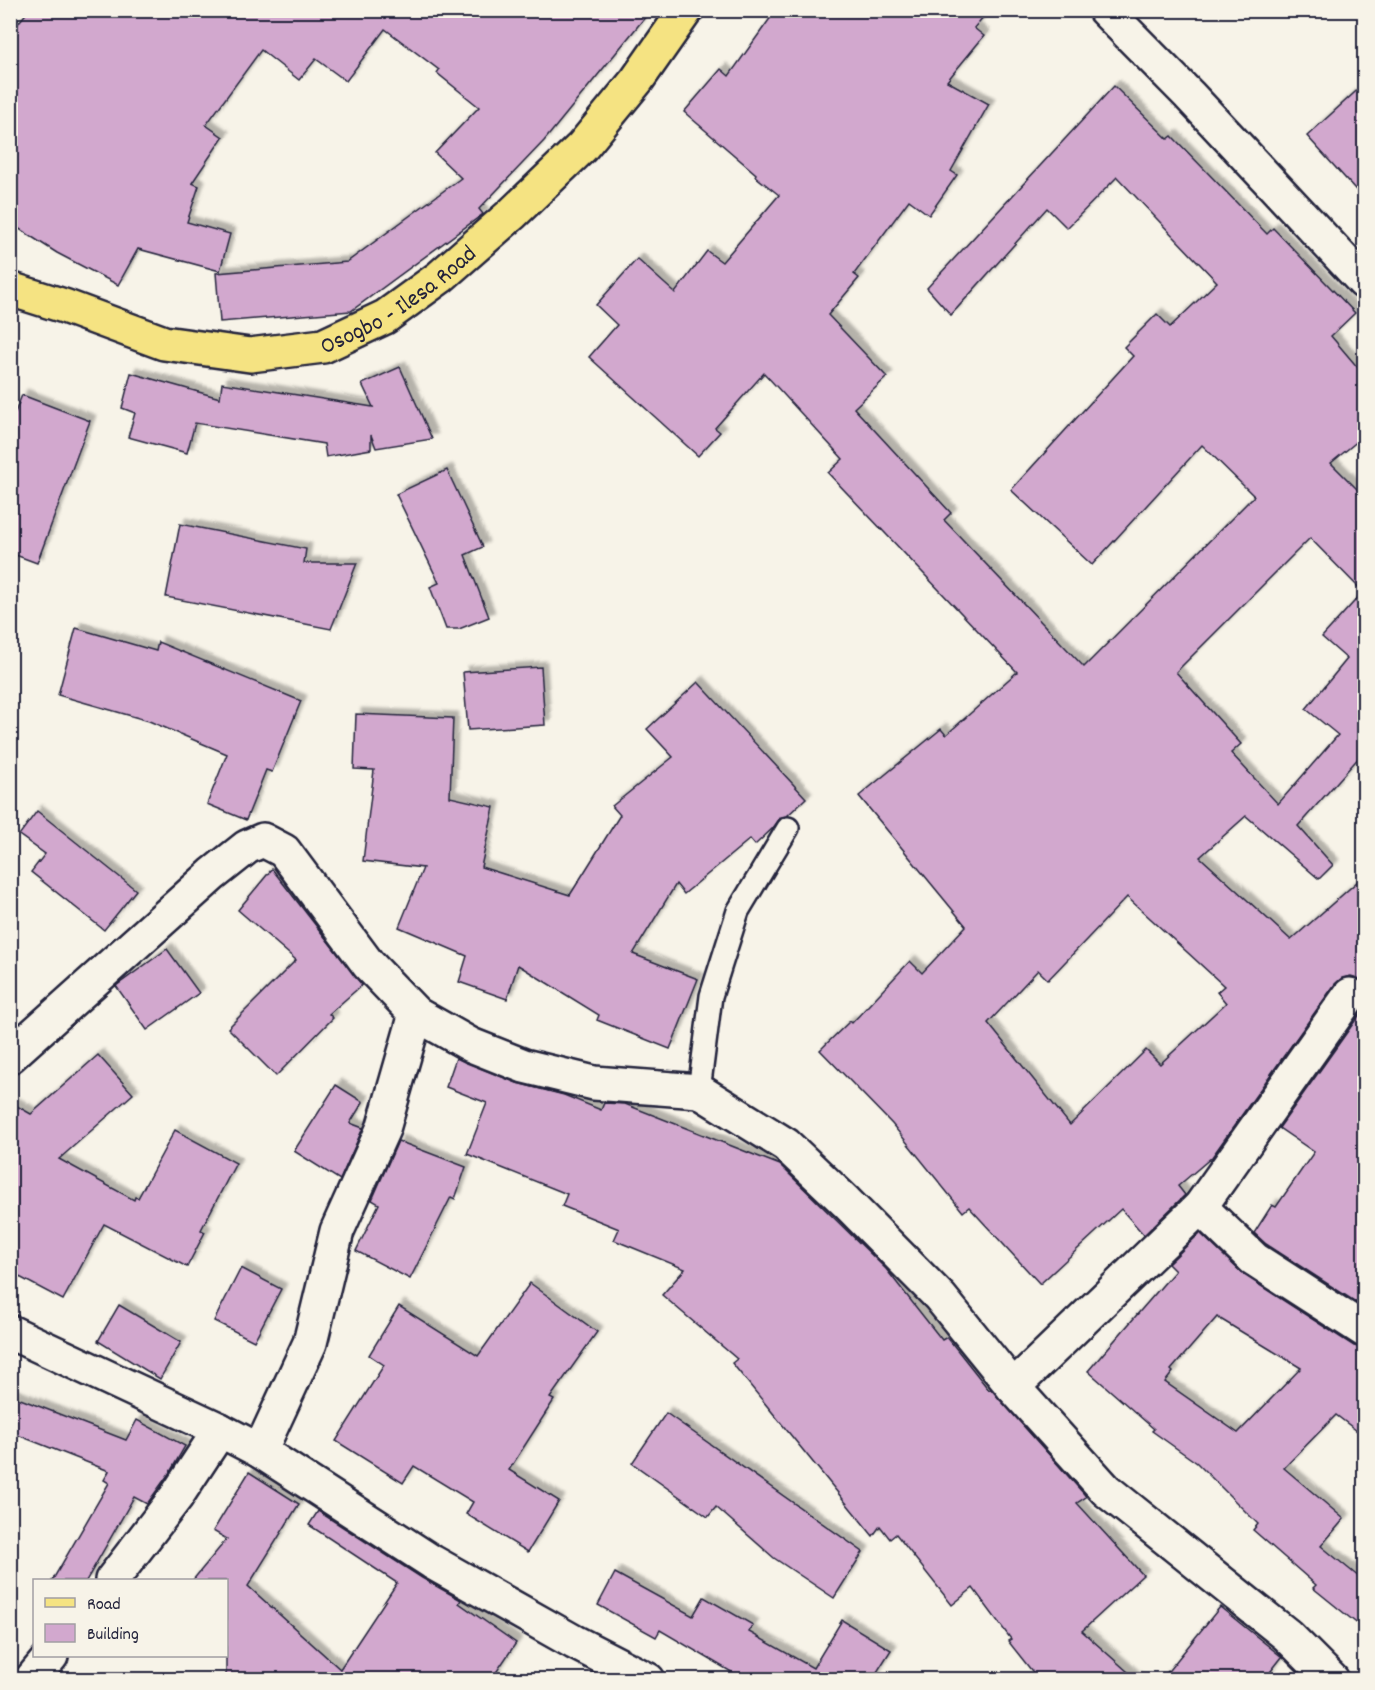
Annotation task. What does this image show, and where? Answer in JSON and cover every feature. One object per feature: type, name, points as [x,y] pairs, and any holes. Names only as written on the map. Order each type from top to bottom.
[{"type":"main road","name":"Osogbo - Ilesa Road","points":[[10,289],[64,306],[164,343],[249,355],[323,346],[385,317],[440,277],[512,214],[582,147],[638,80],[686,10]]},
{"type":"street","points":[[1105,10],[1189,95],[1365,282]]},
{"type":"street","points":[[10,1056],[213,874],[247,847],[262,840],[284,851],[368,964],[416,1014],[471,1045],[524,1066],[594,1083],[699,1091],[786,1145],[940,1297],[1013,1387],[1106,1490],[1287,1635],[1332,1680]]},
{"type":"street","points":[[1013,1387],[1200,1208],[1350,995]]},
{"type":"street","points":[[260,1451],[309,1343],[337,1231],[383,1129],[416,1014]]},
{"type":"street","points":[[1200,1208],[1254,1259],[1365,1330]]},
{"type":"street","points":[[10,1332],[260,1451],[432,1562],[574,1642],[648,1680]]},
{"type":"street","points":[[114,1579],[176,1497],[220,1430]]},
{"type":"street","points":[[31,1680],[50,1657]]},
{"type":"lane","points":[[699,1091],[711,996],[738,911],[788,828]]},
{"type":"building","points":[[29,10],[651,10],[544,141],[479,209],[483,214],[351,311],[220,322],[216,273],[347,262],[461,178],[435,153],[479,107],[437,73],[439,70],[385,29],[346,81],[316,59],[299,80],[261,50],[206,125],[223,137],[192,183],[199,186],[187,222],[230,234],[220,271],[138,249],[118,285],[57,253],[10,223],[10,33]]},
{"type":"building","points":[[776,10],[989,10],[974,28],[984,36],[947,81],[989,104],[951,171],[957,175],[929,215],[909,200],[854,274],[859,278],[828,315],[887,377],[854,408],[951,513],[944,520],[1084,667],[1254,496],[1202,445],[1092,565],[1011,490],[1133,356],[1124,347],[1157,314],[1170,327],[1217,282],[1117,177],[1067,228],[1047,208],[951,315],[927,288],[1114,86],[1168,139],[1172,136],[1267,234],[1273,228],[1355,313],[1331,336],[1365,376],[1365,435],[1331,463],[1365,497],[1365,756],[1362,754],[1298,826],[1333,865],[1319,879],[1246,816],[1200,857],[1291,940],[1365,875],[1365,984],[1360,979],[1351,976],[1342,978],[1335,984],[1212,1157],[1178,1186],[1185,1195],[1144,1235],[1121,1209],[1040,1284],[969,1207],[963,1212],[892,1124],[820,1050],[850,1021],[852,1023],[910,961],[922,973],[966,926],[859,796],[941,729],[946,735],[1017,672],[828,473],[843,459],[764,373],[715,428],[720,432],[698,456],[589,357],[617,325],[596,305],[637,259],[675,293],[707,251],[722,262],[779,195],[684,112],[721,69],[729,76]],"holes":[[[1310,538],[1363,592],[1322,637],[1347,659],[1306,709],[1338,735],[1278,804],[1231,753],[1241,744],[1176,672]],[[1127,897],[1224,986],[1217,992],[1226,1003],[1160,1064],[1146,1050],[1070,1125],[988,1023],[1038,970],[1048,980]]]},
{"type":"building","points":[[1365,83],[1365,200],[1307,136]]},
{"type":"building","points":[[400,367],[432,439],[376,448],[371,435],[371,449],[326,457],[324,444],[195,423],[187,453],[128,437],[135,413],[122,408],[131,373],[220,398],[222,383],[373,407],[362,384]]},
{"type":"building","points":[[22,395],[90,421],[37,563],[10,553],[10,425]]},
{"type":"building","points":[[447,470],[483,547],[465,555],[489,617],[459,629],[446,629],[430,587],[439,583],[396,494]]},
{"type":"building","points":[[180,524],[306,549],[304,563],[357,563],[331,629],[166,597]]},
{"type":"building","points":[[76,628],[156,651],[158,642],[301,701],[272,772],[266,770],[246,820],[207,804],[227,754],[149,721],[58,695]]},
{"type":"building","points":[[541,667],[545,725],[468,730],[463,672]]},
{"type":"building","points":[[698,682],[806,798],[787,816],[781,817],[755,845],[750,839],[684,894],[676,884],[633,954],[698,979],[670,1049],[597,1020],[599,1015],[518,965],[507,999],[459,982],[467,956],[399,927],[423,868],[363,861],[374,770],[354,769],[356,714],[453,718],[450,797],[494,807],[481,867],[570,895],[620,815],[612,806],[673,757],[647,729]]},
{"type":"building","points":[[37,811],[136,890],[104,930],[31,872],[45,854],[19,835]]},
{"type":"building","points":[[272,869],[362,985],[329,1014],[333,1018],[276,1076],[228,1028],[296,960],[238,910]]},
{"type":"building","points":[[167,949],[199,993],[147,1030],[116,986]]},
{"type":"building","points":[[1365,1007],[1365,1308],[1266,1244],[1254,1233],[1272,1205],[1276,1207],[1314,1152],[1279,1128]]},
{"type":"building","points":[[98,1055],[133,1094],[59,1159],[134,1200],[135,1197],[138,1198],[175,1130],[236,1163],[201,1230],[205,1232],[187,1267],[104,1224],[63,1300],[10,1272],[10,1102],[31,1114]]},
{"type":"building","points":[[456,1058],[517,1083],[564,1095],[601,1110],[604,1103],[625,1104],[780,1165],[886,1269],[942,1340],[947,1337],[989,1390],[991,1389],[1084,1494],[1086,1497],[1077,1503],[1143,1575],[1082,1631],[1137,1680],[1039,1680],[1008,1641],[1011,1639],[973,1588],[952,1605],[896,1534],[890,1539],[880,1526],[873,1536],[732,1363],[737,1359],[662,1295],[685,1269],[614,1240],[619,1229],[562,1206],[567,1194],[467,1154],[487,1103],[446,1087]]},
{"type":"building","points":[[336,1085],[363,1102],[350,1123],[363,1128],[340,1180],[294,1151]]},
{"type":"building","points":[[398,1141],[466,1167],[455,1199],[451,1197],[410,1279],[356,1251],[379,1204],[372,1200]]},
{"type":"building","points":[[1200,1233],[1244,1275],[1354,1346],[1365,1348],[1365,1437],[1336,1415],[1284,1468],[1344,1519],[1321,1546],[1365,1582],[1365,1630],[1313,1588],[1316,1585],[1253,1530],[1258,1524],[1197,1463],[1152,1431],[1154,1429],[1088,1371],[1175,1271],[1168,1264]],"holes":[[[1217,1317],[1301,1368],[1238,1433],[1165,1382],[1173,1372],[1171,1370]]]},
{"type":"building","points":[[241,1268],[281,1289],[254,1341],[214,1321]]},
{"type":"building","points":[[530,1283],[597,1332],[550,1398],[554,1400],[509,1470],[559,1501],[528,1552],[466,1514],[473,1502],[414,1466],[403,1483],[336,1441],[384,1365],[369,1355],[399,1306],[478,1356]]},
{"type":"building","points":[[119,1305],[181,1342],[160,1379],[98,1341]]},
{"type":"building","points":[[10,1395],[126,1440],[137,1420],[185,1446],[147,1504],[134,1497],[87,1579],[53,1579],[109,1483],[104,1480],[109,1471],[10,1432]]},
{"type":"building","points":[[666,1413],[863,1552],[834,1598],[774,1558],[716,1507],[708,1517],[632,1463]]},
{"type":"building","points":[[249,1472],[299,1504],[248,1586],[340,1669],[397,1583],[309,1525],[318,1511],[422,1578],[461,1600],[459,1603],[516,1643],[491,1680],[226,1680],[228,1579],[194,1579],[227,1539],[213,1531]]},
{"type":"building","points":[[615,1573],[693,1616],[704,1597],[753,1625],[749,1632],[813,1668],[842,1620],[891,1650],[872,1680],[745,1680],[660,1630],[656,1637],[598,1605]]},
{"type":"building","points":[[1220,1607],[1282,1657],[1264,1680],[1161,1680]]}]
